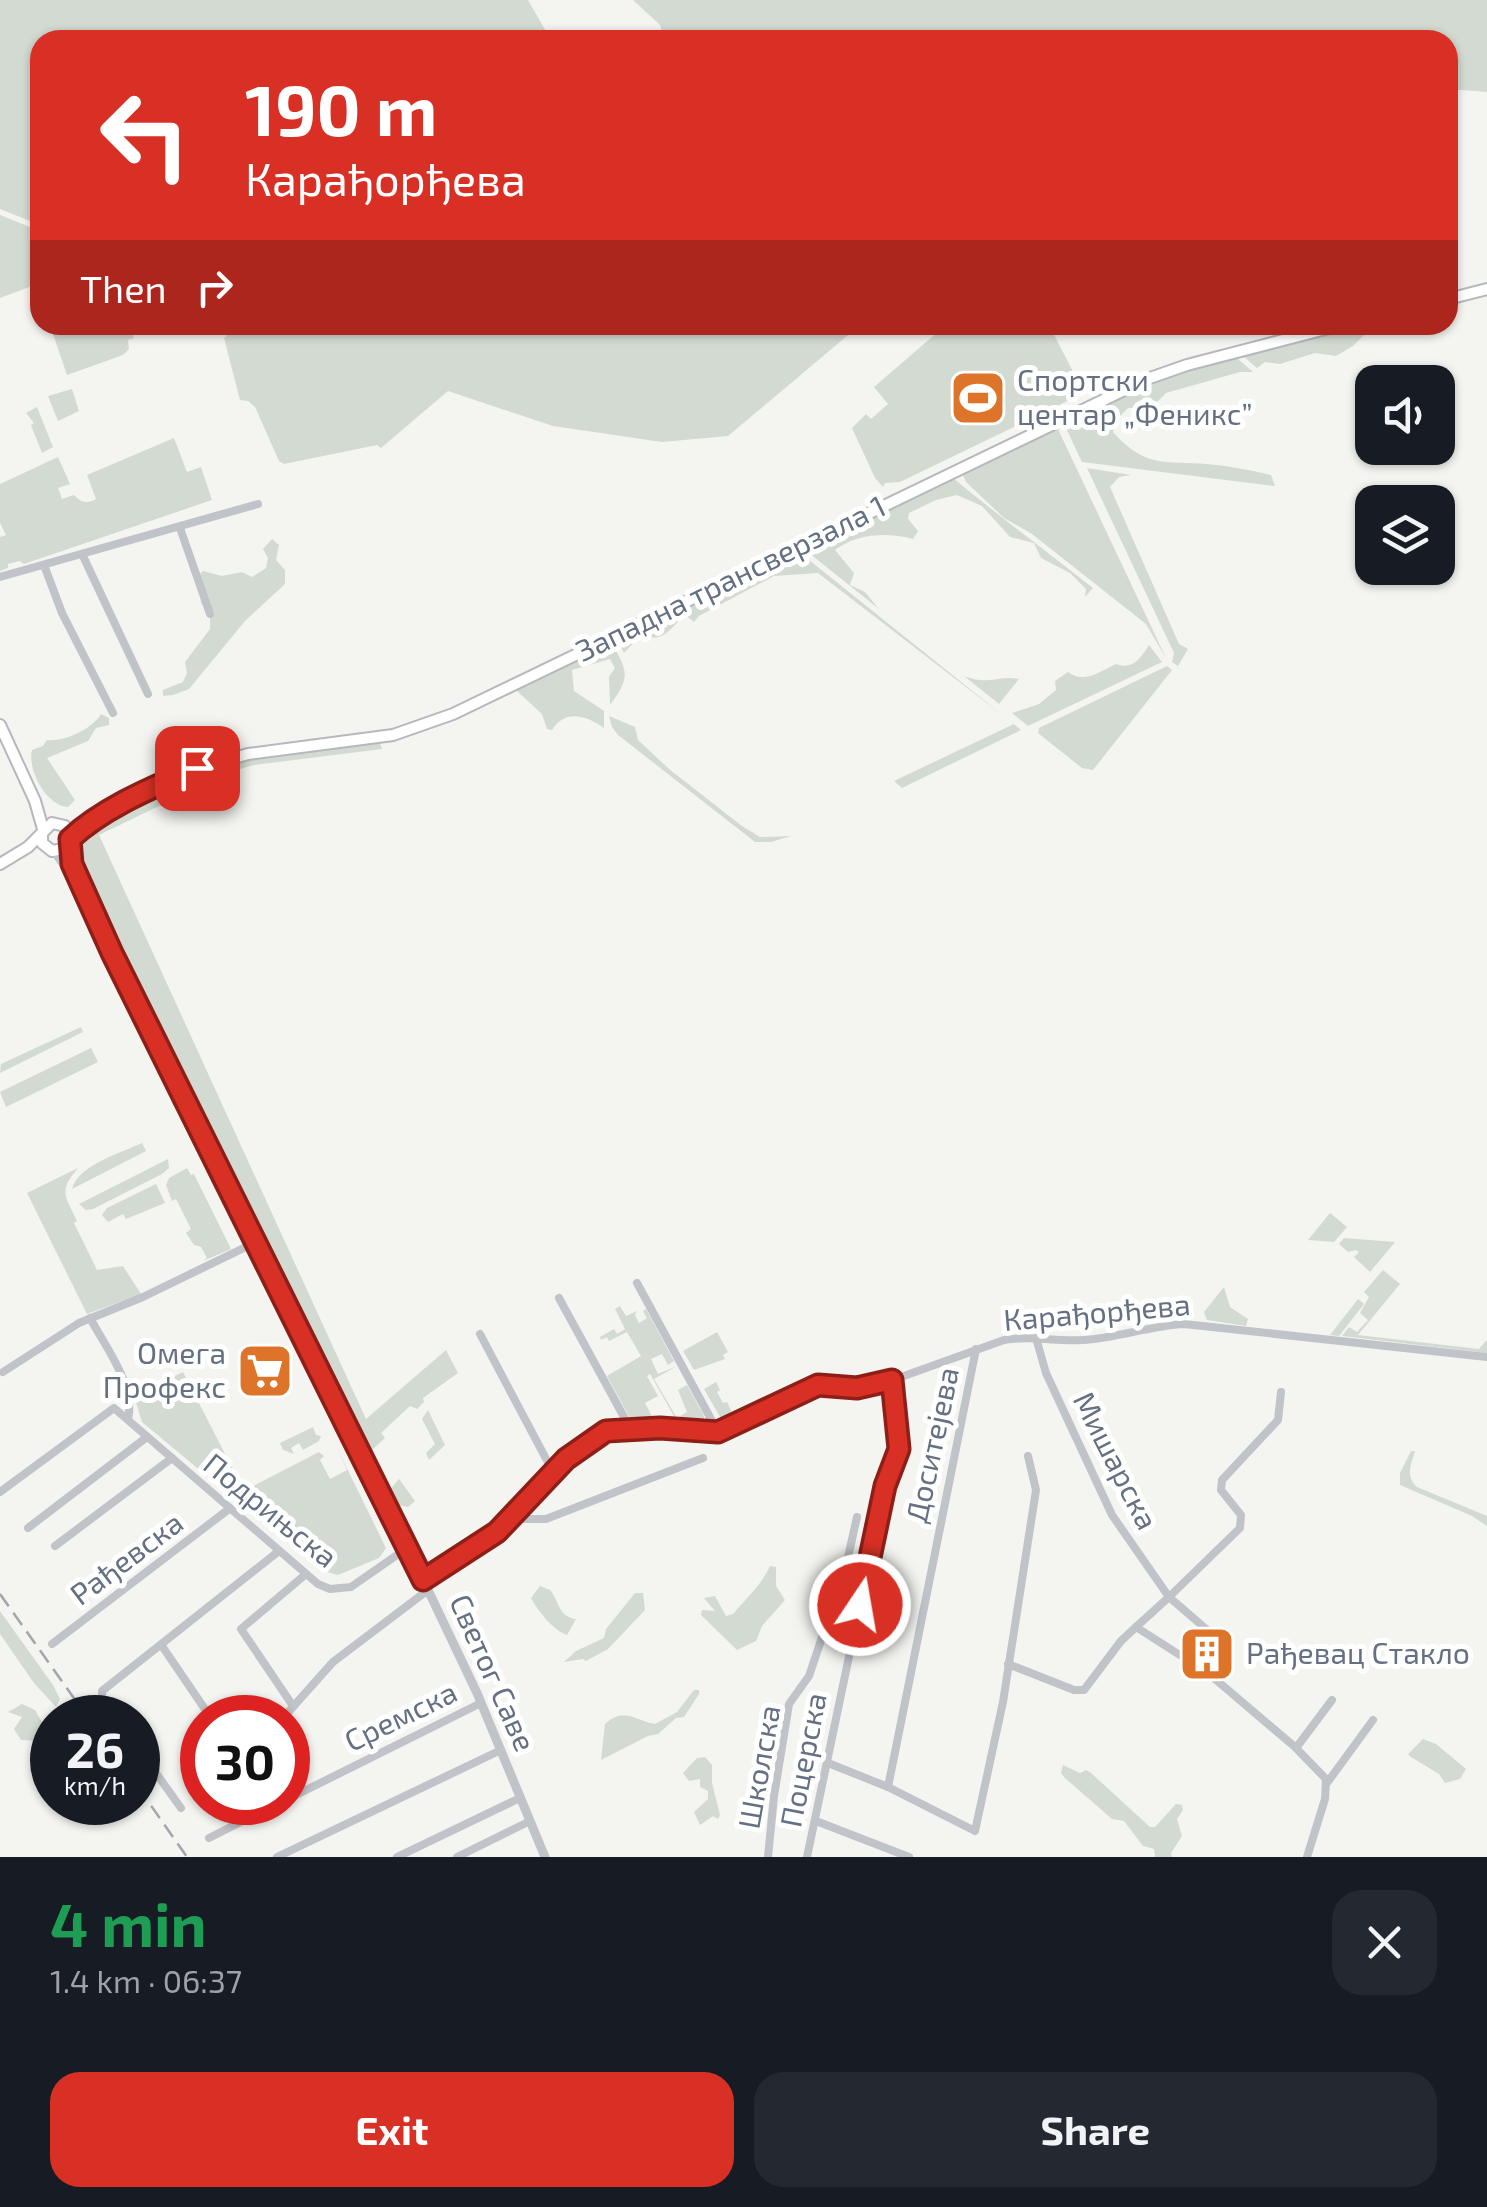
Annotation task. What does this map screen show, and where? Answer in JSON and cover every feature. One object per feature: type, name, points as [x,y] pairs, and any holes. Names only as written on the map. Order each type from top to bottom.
[{"type":"main road","points":[[1458,296],[1487,289]]},
{"type":"main road","name":"Западна трансверзала 1","points":[[61,824],[114,808],[197,768],[236,758],[393,734],[454,714],[1147,379],[1302,335]]},
{"type":"main road","points":[[0,725],[26,779],[46,810],[69,832],[63,850],[0,865]]},
{"type":"main road","points":[[26,779],[42,843],[52,851]]},
{"type":"main road","name":"Западна трансверзала 1","points":[[69,841],[114,808]]},
{"type":"main road","points":[[0,865],[28,847],[42,831],[61,824]]},
{"type":"street","points":[[0,577],[258,504]]},
{"type":"street","points":[[180,528],[210,614]]},
{"type":"street","points":[[82,554],[148,694]]},
{"type":"street","points":[[44,564],[62,613],[113,713]]},
{"type":"street","points":[[69,841],[71,862],[84,894]]},
{"type":"street","points":[[52,851],[84,894]]},
{"type":"street","name":"Светог Саве","points":[[84,894],[426,1585],[481,1703],[545,1857]]},
{"type":"street","points":[[3,1372],[44,1343],[90,1318],[144,1298],[256,1242]]},
{"type":"street","points":[[637,1283],[718,1432]]},
{"type":"street","points":[[559,1298],[630,1428]]},
{"type":"street","points":[[90,1318],[128,1393],[128,1419]]},
{"type":"street","name":"Карађорђева","points":[[303,1695],[333,1662],[512,1519],[554,1472],[596,1436],[630,1428],[718,1432],[818,1385],[857,1388],[892,1380],[1020,1337],[1086,1340],[1151,1326],[1184,1324],[1487,1357]]},
{"type":"street","points":[[480,1334],[554,1472]]},
{"type":"street","name":"Мишарска","points":[[1036,1338],[1046,1374],[1104,1498],[1168,1597],[1220,1641]]},
{"type":"street","name":"Доситејева","points":[[888,1787],[976,1349]]},
{"type":"street","name":"Поцерска","points":[[808,1857],[883,1494],[897,1460],[892,1380]]},
{"type":"street","points":[[1008,1664],[1074,1690],[1084,1690],[1121,1641],[1240,1528],[1240,1515],[1221,1490],[1222,1480],[1278,1420],[1281,1392]]},
{"type":"street","name":"Подрињска","points":[[0,1491],[114,1408],[318,1584],[342,1590],[407,1548]]},
{"type":"street","points":[[28,1528],[147,1438]]},
{"type":"street","points":[[828,1763],[888,1787],[975,1831],[998,1728],[1036,1490],[1028,1456]]},
{"type":"street","points":[[55,1546],[172,1458]]},
{"type":"street","points":[[512,1519],[546,1519],[703,1458]]},
{"type":"street","name":"Рађевска","points":[[52,1644],[229,1509]]},
{"type":"street","name":"Школска","points":[[768,1857],[790,1704],[809,1676],[846,1566],[857,1518]]},
{"type":"street","points":[[101,1695],[279,1552]]},
{"type":"street","points":[[286,1695],[241,1629],[306,1574]]},
{"type":"street","points":[[1136,1628],[1208,1673],[1296,1748],[1327,1783]]},
{"type":"street","points":[[162,1646],[196,1695]]},
{"type":"street","points":[[1296,1748],[1332,1700]]},
{"type":"street","name":"Сремска","points":[[310,1788],[481,1703]]},
{"type":"street","points":[[1307,1857],[1326,1799],[1327,1783],[1373,1720]]},
{"type":"street","points":[[276,1857],[501,1750]]},
{"type":"street","points":[[160,1779],[180,1807]]},
{"type":"street","points":[[397,1857],[520,1798]]},
{"type":"street","points":[[457,1857],[530,1821]]},
{"type":"street","points":[[816,1821],[909,1857]]},
{"type":"street","points":[[209,1838],[235,1825]]},
{"type":"shaded area","points":[[0,0],[528,0],[545,30],[30,30],[30,221],[0,209]]},
{"type":"shaded area","points":[[633,0],[1487,0],[1487,92],[1458,90],[1458,30],[662,30]]},
{"type":"shaded area","points":[[0,215],[30,227],[30,287],[0,298]]},
{"type":"shaded area","points":[[53,335],[133,335],[123,355],[67,375]]},
{"type":"shaded area","points":[[848,335],[728,436],[662,442],[553,426],[448,391],[381,448],[377,445],[284,464],[279,461],[255,407],[240,400],[224,338]]},
{"type":"shaded area","name":"Спортски центар „Феникс”","points":[[934,335],[1054,335],[1084,393],[883,487],[852,428],[866,414],[871,419],[888,404],[874,387]]},
{"type":"shaded area","points":[[1328,335],[1364,335],[1336,356],[1315,353],[1280,364],[1265,362],[1257,368],[1243,356]]},
{"type":"shaded area","points":[[1237,358],[1253,372],[1240,372],[1166,393],[1152,407],[1128,408],[1113,432],[1149,458],[1258,472],[1271,475],[1275,486],[1082,462],[1064,424],[1169,377]]},
{"type":"shaded area","points":[[72,389],[79,411],[58,421],[48,396]]},
{"type":"shaded area","points":[[37,407],[53,447],[42,453],[31,425],[34,423],[26,413]]},
{"type":"shaded area","points":[[1057,427],[1166,658],[1146,624],[1032,534],[1004,518],[966,482],[962,473]]},
{"type":"shaded area","points":[[174,438],[187,472],[201,467],[212,500],[24,564],[8,564],[8,568],[0,571],[0,537],[6,535],[0,523],[0,484],[58,457],[70,484],[58,488],[62,499],[74,495],[90,502],[96,499],[87,475]]},
{"type":"shaded area","points":[[1087,468],[1131,475],[1119,477],[1110,487],[1179,644],[1188,649],[1178,666],[1172,662],[1174,653]]},
{"type":"shaded area","points":[[953,478],[1093,588],[1085,597],[1086,589],[1070,573],[1041,558],[1034,543],[1010,537],[982,506],[957,495],[909,513],[908,519],[918,531],[913,539],[873,536],[853,540],[835,550],[854,573],[850,585],[865,592],[879,609],[804,549]]},
{"type":"shaded area","points":[[272,539],[279,545],[276,560],[285,570],[285,584],[245,621],[189,689],[163,696],[163,690],[183,682],[187,673],[185,662],[210,629],[210,614],[201,603],[200,574],[203,571],[222,576],[242,572],[252,577],[266,568],[268,558],[263,549]]},
{"type":"shaded area","points":[[799,552],[1002,714],[818,573],[774,576],[694,622],[679,610]]},
{"type":"shaded area","points":[[669,615],[678,622],[666,633],[636,640],[624,653],[618,641],[622,637]]},
{"type":"shaded area","points":[[611,642],[625,674],[610,705],[609,677],[615,668],[610,659],[572,670],[574,691],[604,711],[604,728],[576,716],[547,729],[542,714],[516,690]]},
{"type":"shaded area","points":[[1149,645],[1162,662],[1028,726],[1012,713],[1039,704],[1056,690],[1055,681],[1068,672],[1086,677],[1116,664],[1132,664]]},
{"type":"shaded area","points":[[1167,666],[1172,670],[1093,770],[1082,768],[1038,733],[1039,728]]},
{"type":"shaded area","points":[[964,676],[980,680],[1019,679],[999,704]]},
{"type":"shaded area","points":[[101,714],[109,718],[109,725],[96,728],[88,741],[47,758],[75,800],[68,807],[60,805],[40,785],[32,767],[32,750],[47,740],[77,733]]},
{"type":"shaded area","points":[[609,716],[635,727],[638,740],[669,769],[742,826],[760,837],[791,836],[755,842],[618,735]]},
{"type":"shaded area","points":[[1014,724],[1021,730],[902,788],[894,781]]},
{"type":"shaded area","points":[[380,743],[382,749],[254,765],[198,781],[200,771],[253,757]]},
{"type":"shaded area","points":[[180,780],[188,792],[99,835],[366,1419],[446,1350],[458,1373],[423,1398],[417,1409],[410,1406],[381,1433],[385,1438],[371,1451],[362,1453],[73,861],[80,837],[123,809]]},
{"type":"shaded area","points":[[81,1027],[83,1032],[0,1073],[1,1064]]},
{"type":"shaded area","points":[[91,1048],[98,1062],[6,1107],[0,1092]]},
{"type":"shaded area","points":[[142,1143],[146,1151],[72,1189],[91,1167]]},
{"type":"shaded area","points":[[168,1159],[169,1168],[162,1174],[93,1209],[86,1210],[79,1204]]},
{"type":"shaded area","points":[[78,1168],[66,1194],[77,1221],[74,1223],[97,1270],[123,1266],[141,1294],[87,1314],[27,1193]]},
{"type":"shaded area","points":[[187,1168],[194,1174],[231,1249],[203,1261],[207,1258],[186,1233],[191,1229],[166,1185],[169,1178]]},
{"type":"shaded area","points":[[156,1184],[165,1203],[126,1219],[123,1214],[108,1222],[102,1215],[107,1208]]},
{"type":"shaded area","points":[[1330,1213],[1347,1227],[1334,1242],[1308,1240]]},
{"type":"shaded area","points":[[1344,1238],[1395,1242],[1370,1272],[1354,1257],[1359,1252],[1348,1252],[1339,1244]]},
{"type":"shaded area","points":[[1383,1270],[1400,1284],[1358,1335],[1479,1349],[1487,1340],[1487,1353],[1342,1336],[1349,1327],[1357,1332],[1368,1320],[1360,1313],[1369,1297],[1364,1292]]},
{"type":"shaded area","points":[[1224,1287],[1230,1307],[1248,1319],[1246,1326],[1207,1320],[1204,1312]]},
{"type":"shaded area","points":[[1358,1299],[1364,1304],[1339,1336],[1330,1335]]},
{"type":"shaded area","points":[[620,1306],[626,1316],[637,1311],[639,1323],[647,1318],[643,1311],[646,1309],[674,1361],[668,1365],[662,1354],[651,1359],[658,1374],[677,1366],[654,1379],[677,1418],[687,1412],[678,1390],[687,1385],[704,1416],[703,1426],[679,1425],[650,1374],[647,1376],[658,1396],[645,1403],[655,1422],[631,1420],[607,1376],[641,1356],[627,1332],[609,1341],[600,1337],[614,1329],[617,1334],[625,1329],[615,1309]]},
{"type":"shaded area","points":[[717,1332],[728,1352],[723,1355],[725,1359],[694,1370],[683,1351]]},
{"type":"shaded area","points":[[183,1372],[240,1483],[226,1492],[142,1422],[134,1396]]},
{"type":"shaded area","points":[[716,1382],[720,1390],[717,1392],[736,1421],[723,1422],[704,1389]]},
{"type":"shaded area","points":[[428,1410],[445,1445],[429,1460],[426,1453],[435,1444],[422,1419]]},
{"type":"shaded area","points":[[313,1427],[316,1435],[321,1436],[319,1441],[303,1450],[299,1443],[291,1448],[294,1454],[283,1450],[280,1443]]},
{"type":"shaded area","points":[[338,1450],[386,1548],[379,1558],[338,1575],[320,1570],[232,1497],[319,1452],[324,1456],[320,1460],[330,1479],[347,1470]]},
{"type":"shaded area","points":[[1411,1451],[1415,1451],[1410,1474],[1417,1487],[1487,1516],[1487,1526],[1400,1485],[1400,1473]]},
{"type":"shaded area","points":[[399,1479],[415,1501],[408,1507],[388,1499],[388,1492]]},
{"type":"shaded area","points":[[770,1566],[776,1567],[776,1586],[785,1600],[762,1626],[756,1641],[737,1650],[701,1615],[702,1610],[715,1611],[704,1598],[715,1596],[726,1616],[733,1614]]},
{"type":"shaded area","points":[[540,1586],[550,1590],[566,1615],[576,1619],[567,1635],[547,1620],[531,1598]]},
{"type":"shaded area","points":[[635,1593],[643,1593],[645,1610],[608,1649],[586,1661],[564,1662],[576,1651],[604,1638],[606,1629]]},
{"type":"shaded area","points":[[0,1611],[58,1695],[45,1695],[0,1634]]},
{"type":"shaded area","points":[[694,1690],[699,1690],[699,1694],[684,1717],[676,1718],[658,1734],[601,1760],[605,1724],[624,1715],[655,1724],[677,1712]]},
{"type":"shaded area","points":[[22,1704],[30,1708],[30,1741],[21,1740],[14,1729],[22,1717],[8,1712]]},
{"type":"shaded area","points":[[1423,1739],[1436,1744],[1466,1769],[1460,1779],[1445,1783],[1439,1774],[1408,1754]]},
{"type":"shaded area","points":[[705,1757],[712,1765],[720,1815],[700,1825],[694,1812],[708,1799],[708,1791],[700,1787],[700,1779],[689,1781],[683,1773],[697,1758]]},
{"type":"shaded area","points":[[1063,1765],[1080,1773],[1091,1773],[1150,1827],[1155,1827],[1176,1804],[1182,1805],[1177,1819],[1182,1836],[1172,1857],[1155,1857],[1154,1849],[1143,1846],[1124,1821],[1112,1819],[1065,1778],[1061,1773]]},
{"type":"railway","points":[[0,1594],[72,1695]]},
{"type":"railway","points":[[160,1818],[187,1857]]},
{"type":"place","name":"Спортски центар „Феникс”","points":[[978,398]]},
{"type":"place","name":"Омега Профекс","points":[[265,1371]]},
{"type":"place","name":"Рађевац Стакло","points":[[1207,1654]]},
{"type":"route","points":[[197,768],[82,828],[70,839],[71,862],[112,953],[423,1580],[497,1532],[566,1459],[606,1431],[660,1428],[718,1432],[818,1385],[857,1388],[892,1380],[899,1449],[885,1486],[860,1605]]}]
